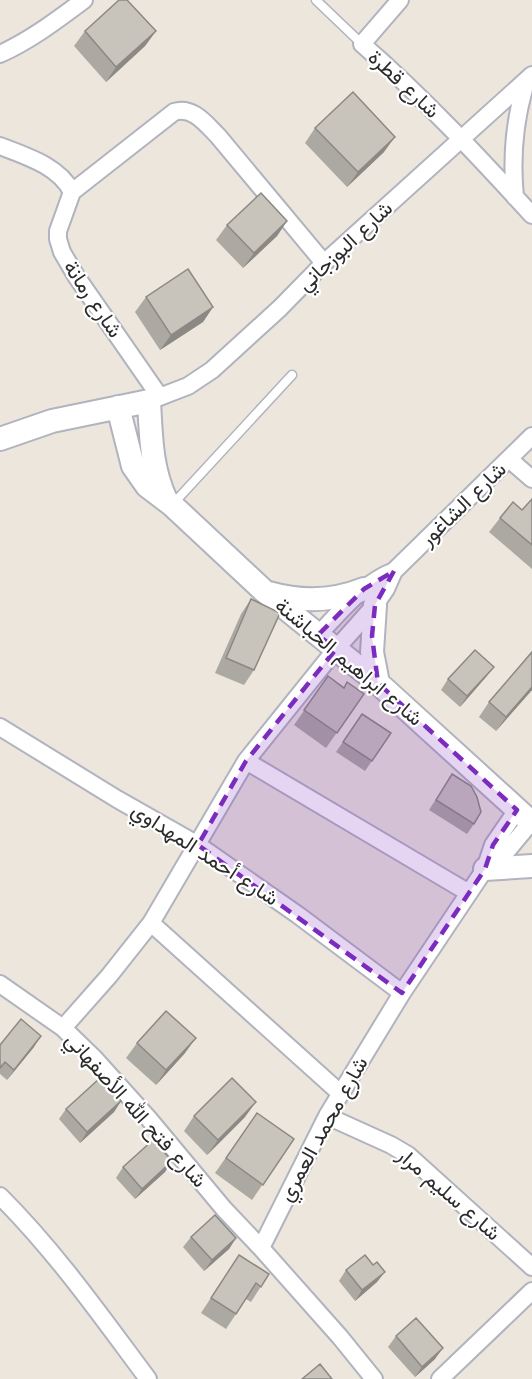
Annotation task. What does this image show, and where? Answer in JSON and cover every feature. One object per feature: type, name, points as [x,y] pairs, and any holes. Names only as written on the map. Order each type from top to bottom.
[{"type":"street","points":[[0,54],[47,28],[84,0]]},
{"type":"street","name":"شارع قطرة","points":[[400,0],[362,44],[462,139],[532,215]]},
{"type":"street","points":[[515,197],[514,138],[520,103],[529,78]]},
{"type":"street","name":"شارع البوزجاني","points":[[155,399],[188,386],[212,370],[280,308],[324,263],[529,78]]},
{"type":"street","points":[[0,146],[59,174],[67,182],[72,192],[174,112],[183,109],[199,118],[218,136],[324,263]]},
{"type":"street","name":"شارع رمانة","points":[[72,192],[58,231],[62,252],[155,399]]},
{"type":"street","points":[[0,439],[52,421],[155,399]]},
{"type":"street","name":"شارع ابراهيم الحباشنة","points":[[155,399],[153,460],[158,481],[169,502]]},
{"type":"street","name":"شارع ابراهيم الحباشنة","points":[[118,407],[133,466],[147,486],[169,502],[264,591],[378,683],[526,819]]},
{"type":"street","name":"شارع الشاغور","points":[[318,634],[369,597],[386,589],[394,571],[532,436]]},
{"type":"street","points":[[509,459],[532,479]]},
{"type":"street","points":[[264,591],[286,598],[309,600],[369,597],[372,652],[378,683]]},
{"type":"street","name":"شارع الشاغور","points":[[63,1028],[109,976],[151,923],[246,761],[336,649],[369,597]]},
{"type":"street","name":"شارع أحمد المهداوي","points":[[0,727],[117,799],[198,844],[402,993]]},
{"type":"street","points":[[246,761],[469,893]]},
{"type":"street","name":"شارع محمد العمري","points":[[261,1248],[340,1093],[402,993],[485,869],[502,857],[526,819]]},
{"type":"street","points":[[485,869],[532,866]]},
{"type":"street","points":[[151,923],[340,1093]]},
{"type":"street","name":"شارع فتح الله الأصفهاني","points":[[0,984],[63,1028],[95,1059],[149,1119],[224,1209],[261,1248]]},
{"type":"street","name":"شارع سليم مرار","points":[[327,1116],[408,1155],[532,1267]]},
{"type":"street","points":[[0,1196],[69,1273],[148,1379]]},
{"type":"street","points":[[261,1248],[374,1379]]},
{"type":"street","points":[[440,1379],[532,1291]]},
{"type":"lane","points":[[316,0],[362,44]]},
{"type":"lane","points":[[169,502],[292,375]]},
{"type":"highlighted area","points":[[394,571],[375,605],[372,636],[378,683],[517,810],[493,845],[485,869],[402,993],[198,845],[246,761],[336,649],[318,635],[364,589]]},
{"type":"building","points":[[119,0],[127,0],[156,31],[116,67],[85,31]]},
{"type":"building","points":[[353,92],[395,137],[358,172],[315,128]]},
{"type":"building","points":[[261,193],[287,221],[254,253],[227,225]]},
{"type":"building","points":[[188,269],[213,307],[171,335],[146,297]]},
{"type":"building","points":[[532,499],[532,545],[500,518],[513,502],[522,510]]},
{"type":"building","points":[[251,599],[280,613],[254,670],[226,658]]},
{"type":"building","points":[[475,650],[494,667],[467,696],[448,679]]},
{"type":"building","points":[[532,652],[532,687],[506,717],[489,702]]},
{"type":"building","points":[[328,676],[344,688],[347,682],[364,694],[337,733],[304,710]]},
{"type":"building","points":[[362,714],[391,733],[372,761],[343,742]]},
{"type":"building","points":[[452,774],[471,786],[477,797],[481,812],[474,824],[436,800]]},
{"type":"building","points":[[166,1011],[196,1038],[166,1070],[137,1043]]},
{"type":"building","points":[[21,1019],[41,1036],[14,1070],[5,1062],[0,1068],[0,1045]]},
{"type":"building","points":[[100,1078],[121,1101],[87,1132],[66,1109]]},
{"type":"building","points":[[232,1078],[256,1102],[218,1140],[194,1116]]},
{"type":"building","points":[[257,1113],[294,1139],[263,1185],[226,1158]]},
{"type":"building","points":[[153,1140],[172,1161],[142,1189],[123,1167]]},
{"type":"building","points":[[215,1215],[236,1238],[212,1260],[191,1237]]},
{"type":"building","points":[[239,1255],[269,1274],[261,1287],[256,1283],[236,1314],[211,1298]]},
{"type":"building","points":[[365,1255],[373,1265],[377,1262],[385,1272],[362,1290],[346,1270]]},
{"type":"building","points":[[416,1318],[443,1348],[422,1367],[396,1336]]},
{"type":"building","points":[[320,1364],[332,1379],[302,1379]]}]
